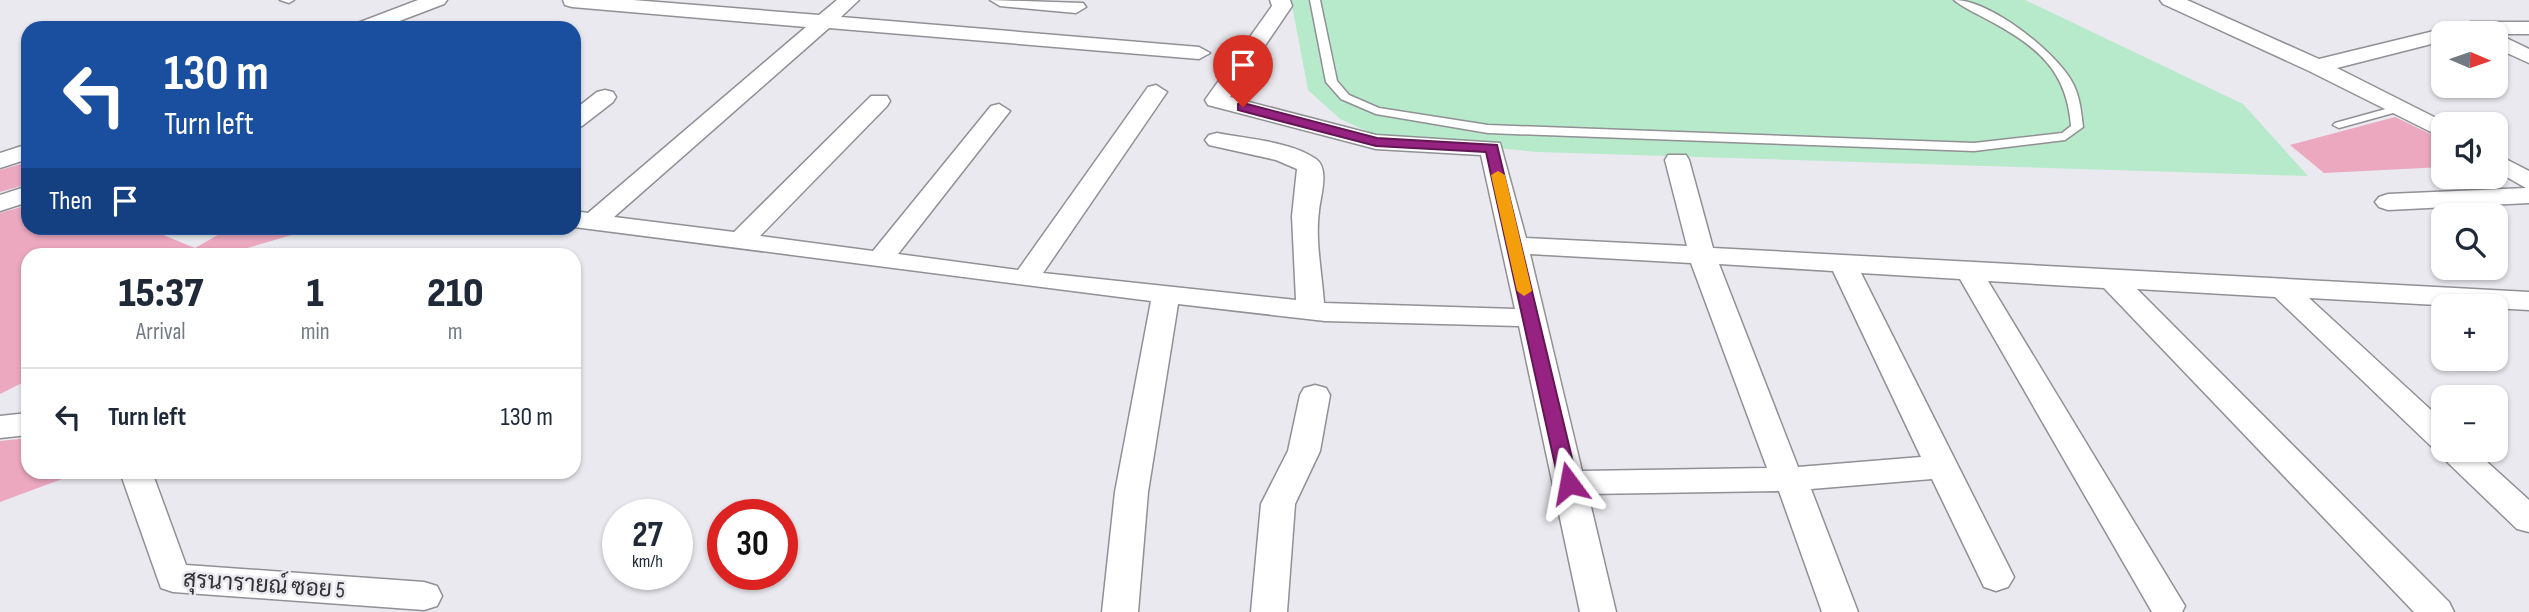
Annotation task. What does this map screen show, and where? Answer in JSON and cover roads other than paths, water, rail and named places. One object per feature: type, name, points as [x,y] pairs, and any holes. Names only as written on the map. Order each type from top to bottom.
[{"type":"street","points":[[381,21],[437,0]]},
{"type":"street","points":[[584,221],[849,0]]},
{"type":"street","points":[[1000,0],[1076,7]]},
{"type":"street","points":[[1280,0],[1282,6],[1216,100],[1376,142],[1492,148],[1598,612]]},
{"type":"street","points":[[2170,0],[2317,66],[2431,125]]},
{"type":"street","points":[[572,1],[820,24],[1199,53]]},
{"type":"street","points":[[2508,29],[2529,28]]},
{"type":"street","points":[[2317,66],[2431,38]]},
{"type":"street","points":[[2508,46],[2529,57]]},
{"type":"street","points":[[1025,279],[1156,92]]},
{"type":"street","points":[[581,116],[605,97]]},
{"type":"street","points":[[739,242],[879,101]]},
{"type":"street","points":[[879,260],[999,111]]},
{"type":"street","points":[[1217,140],[1294,158],[1309,165],[1311,177],[1305,216],[1310,310]]},
{"type":"street","points":[[0,161],[21,154]]},
{"type":"street","points":[[1677,160],[1702,255],[1840,612]]},
{"type":"street","points":[[2508,169],[2529,181]]},
{"type":"street","points":[[2388,202],[2529,195]]},
{"type":"street","points":[[0,203],[21,196]]},
{"type":"street","points":[[584,221],[1025,279],[1310,310],[1530,318]]},
{"type":"street","points":[[1514,246],[2527,303]]},
{"type":"street","points":[[1843,264],[1996,577]]},
{"type":"street","points":[[1969,271],[2167,606]]},
{"type":"street","points":[[2112,280],[2436,612]]},
{"type":"street","points":[[2283,289],[2431,428]]},
{"type":"street","points":[[1120,612],[1123,557],[1141,422],[1166,295]]},
{"type":"street","points":[[1269,612],[1278,504],[1304,452],[1315,395]]},
{"type":"street","points":[[0,427],[21,426]]},
{"type":"street","points":[[2467,462],[2529,520]]},
{"type":"street","points":[[1569,483],[1789,479],[1942,467]]},
{"type":"street","name":"สุรนารายณ์ ซอย 5","points":[[138,479],[173,578],[424,596]]},
{"type":"lane","points":[[1315,0],[1332,82],[1345,97],[1377,111],[1488,129],[1974,147],[2065,136],[2077,127],[2075,92],[2041,49],[1959,0]]},
{"type":"lane","points":[[2339,125],[2400,108]]}]
